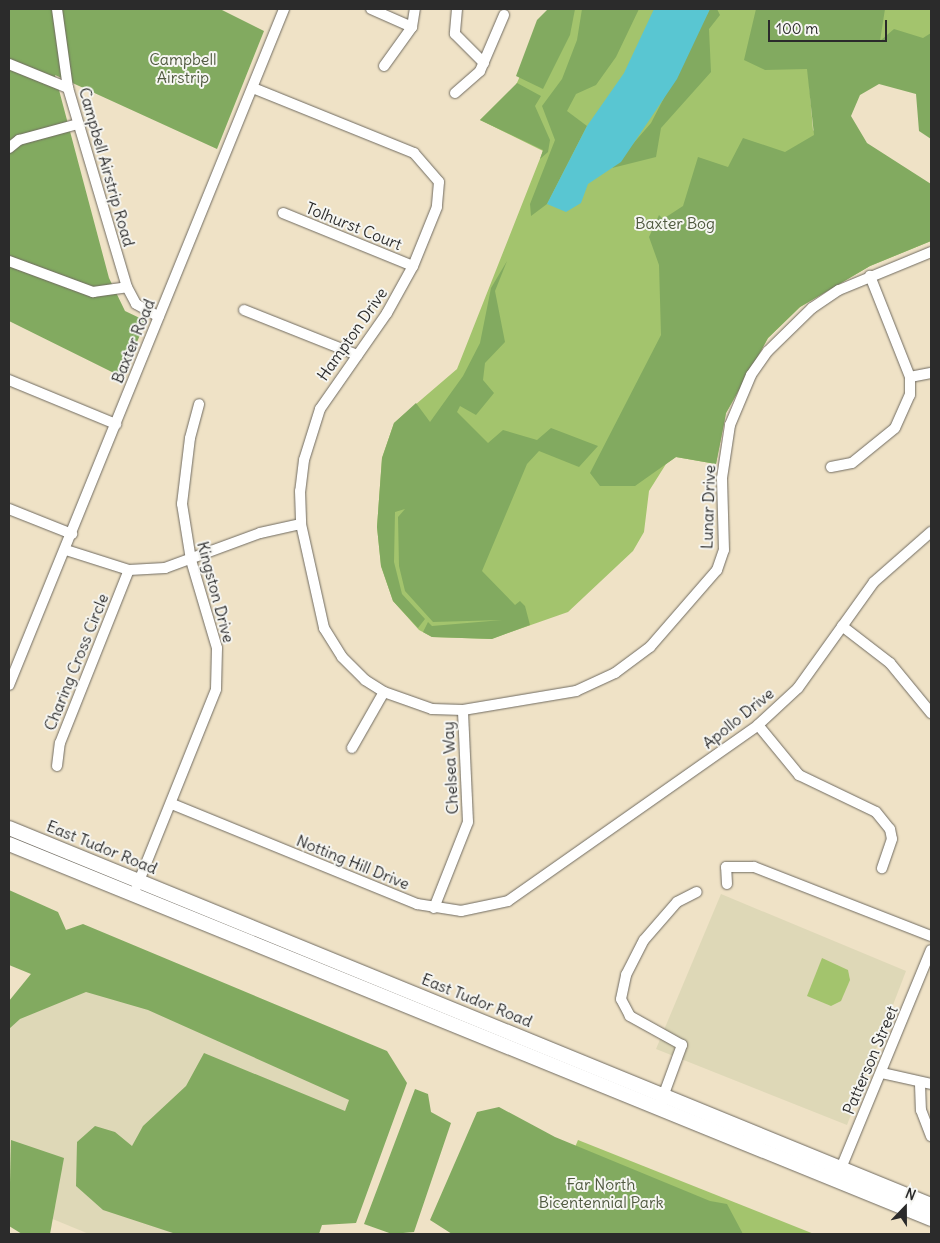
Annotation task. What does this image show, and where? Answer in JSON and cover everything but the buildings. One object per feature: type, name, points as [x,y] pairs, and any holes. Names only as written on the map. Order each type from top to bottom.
[{"type":"main road","name":"East Tudor Road","points":[[9,828],[136,888]]},
{"type":"main road","name":"East Tudor Road","points":[[9,844],[136,888],[661,1101],[839,1175],[931,1219]]},
{"type":"main road","name":"East Tudor Road","points":[[839,1175],[931,1205]]},
{"type":"street","name":"Campbell Airstrip Road","points":[[57,9],[68,88],[127,287],[136,304],[159,316]]},
{"type":"street","name":"Baxter Road","points":[[9,684],[66,550],[284,9]]},
{"type":"street","points":[[368,9],[412,27]]},
{"type":"street","points":[[384,66],[412,27],[415,9]]},
{"type":"street","points":[[457,9],[455,34],[484,63]]},
{"type":"street","points":[[455,93],[484,63],[504,15]]},
{"type":"street","points":[[9,64],[68,88]]},
{"type":"street","name":"Hampton Drive","points":[[253,88],[414,153],[434,172],[438,182],[437,207],[413,266],[358,355],[334,385],[311,432],[300,491],[301,524],[324,628],[342,657],[384,692]]},
{"type":"street","points":[[9,148],[19,140],[78,124]]},
{"type":"street","name":"Tolhurst Court","points":[[284,213],[413,266]]},
{"type":"street","name":"Lunar Drive","points":[[384,692],[432,709],[462,710],[552,698],[597,683],[650,647],[702,592],[724,550],[725,450],[751,375],[768,351],[812,308],[870,276],[931,252]]},
{"type":"street","points":[[9,261],[93,292],[127,287]]},
{"type":"street","points":[[831,467],[852,463],[895,428],[905,413],[910,377],[870,276]]},
{"type":"street","points":[[244,310],[358,355]]},
{"type":"street","points":[[910,377],[931,373]]},
{"type":"street","points":[[9,380],[116,424]]},
{"type":"street","name":"Kingston Drive","points":[[136,888],[172,804],[216,689],[218,648],[184,531],[183,473],[199,404]]},
{"type":"street","points":[[9,509],[72,534]]},
{"type":"street","points":[[66,550],[128,570],[165,568],[260,533],[301,524]]},
{"type":"street","name":"Apollo Drive","points":[[527,890],[758,725],[798,688],[842,626],[887,568],[931,532]]},
{"type":"street","name":"Charing Cross Circle","points":[[57,766],[60,742],[128,570]]},
{"type":"street","points":[[842,626],[885,658],[931,713]]},
{"type":"street","points":[[352,748],[384,692]]},
{"type":"street","name":"Chelsea Way","points":[[434,908],[468,822],[462,710]]},
{"type":"street","points":[[758,725],[799,775],[876,812],[890,828],[892,839],[882,868]]},
{"type":"street","name":"Notting Hill Drive","points":[[172,804],[434,908],[484,908],[527,890]]},
{"type":"street","points":[[727,884],[726,867],[754,867],[931,936]]},
{"type":"street","points":[[661,1101],[682,1045],[630,1016],[621,1000],[626,975],[644,940],[677,902],[697,892]]},
{"type":"street","name":"Patterson Street","points":[[839,1175],[931,950]]},
{"type":"street","points":[[882,1072],[920,1084],[931,1084]]},
{"type":"street","points":[[920,1084],[921,1110],[931,1136]]},
{"type":"shaded area","points":[[721,894],[906,971],[847,1125],[656,1049]]},
{"type":"shaded area","points":[[67,929],[368,1052],[297,1234],[89,1234],[9,1201],[9,1001]]},
{"type":"green space","name":"Campbell Airstrip","points":[[9,9],[220,9],[264,31],[217,149],[55,75],[109,278],[125,311],[146,321],[122,377],[9,321]]},
{"type":"green space","points":[[548,9],[575,9],[570,35],[543,89],[516,76],[537,20]]},
{"type":"green space","name":"Baxter Bog","points":[[550,9],[931,9],[931,90],[812,52],[801,69],[808,69],[813,130],[931,241],[870,266],[800,307],[768,338],[726,413],[716,464],[676,457],[666,464],[649,491],[644,532],[633,551],[568,612],[491,639],[432,637],[419,630],[393,601],[381,566],[377,527],[382,458],[394,423],[457,369],[543,151],[480,120],[516,85]]},
{"type":"green space","points":[[582,9],[639,9],[616,57],[596,85],[576,94],[567,111],[587,126],[547,204],[531,216],[530,204],[555,140],[542,106],[562,79],[577,40]]},
{"type":"green space","points":[[710,9],[717,9],[720,15],[709,29],[711,72],[661,128],[656,157],[612,168],[651,123]]},
{"type":"green space","points":[[756,9],[885,9],[880,41],[894,29],[923,38],[931,33],[931,139],[919,131],[916,94],[879,84],[860,95],[851,116],[867,143],[931,184],[931,241],[870,266],[800,307],[768,338],[726,413],[716,464],[676,457],[635,486],[600,486],[590,473],[661,335],[659,265],[649,237],[659,215],[663,219],[683,206],[698,157],[728,167],[743,138],[785,152],[814,135],[807,69],[765,70],[744,60]]},
{"type":"green space","points":[[517,83],[541,96],[535,106],[550,140],[548,152],[540,159],[543,150],[480,120]]},
{"type":"green space","points":[[507,261],[495,291],[505,342],[485,363],[483,380],[494,393],[476,415],[460,406],[457,412],[488,443],[503,430],[537,440],[551,428],[598,446],[579,467],[539,451],[527,464],[482,571],[515,605],[520,601],[525,606],[530,625],[492,639],[432,637],[423,632],[428,622],[432,626],[502,620],[433,622],[405,591],[399,566],[398,517],[405,509],[395,512],[394,562],[402,594],[425,619],[418,628],[393,601],[381,566],[377,527],[382,458],[394,423],[416,403],[430,422],[463,376],[480,343],[491,288]]},
{"type":"green space","points":[[9,890],[58,912],[66,930],[83,924],[387,1051],[407,1083],[356,1223],[322,1225],[319,1234],[176,1234],[103,1210],[76,1186],[77,1142],[95,1126],[115,1132],[132,1146],[143,1126],[186,1086],[204,1053],[345,1111],[349,1100],[148,1010],[86,992],[20,1019],[9,1029],[9,1001],[31,974],[9,965]]},
{"type":"green space","points":[[822,958],[848,970],[850,980],[841,1001],[831,1006],[807,996]]},
{"type":"green space","points":[[415,1089],[428,1094],[431,1112],[451,1123],[414,1232],[392,1234],[364,1224]]},
{"type":"green space","points":[[499,1107],[555,1137],[710,1201],[727,1204],[743,1234],[452,1234],[430,1220],[477,1112]]},
{"type":"green space","points":[[11,1140],[64,1158],[50,1234],[22,1234],[9,1226]]},
{"type":"green space","name":"Far North Bicentennial Park","points":[[578,1140],[814,1234],[539,1234]]},
{"type":"water","points":[[654,9],[710,9],[677,79],[621,162],[588,184],[581,203],[566,212],[547,204],[587,126],[624,73]]}]
